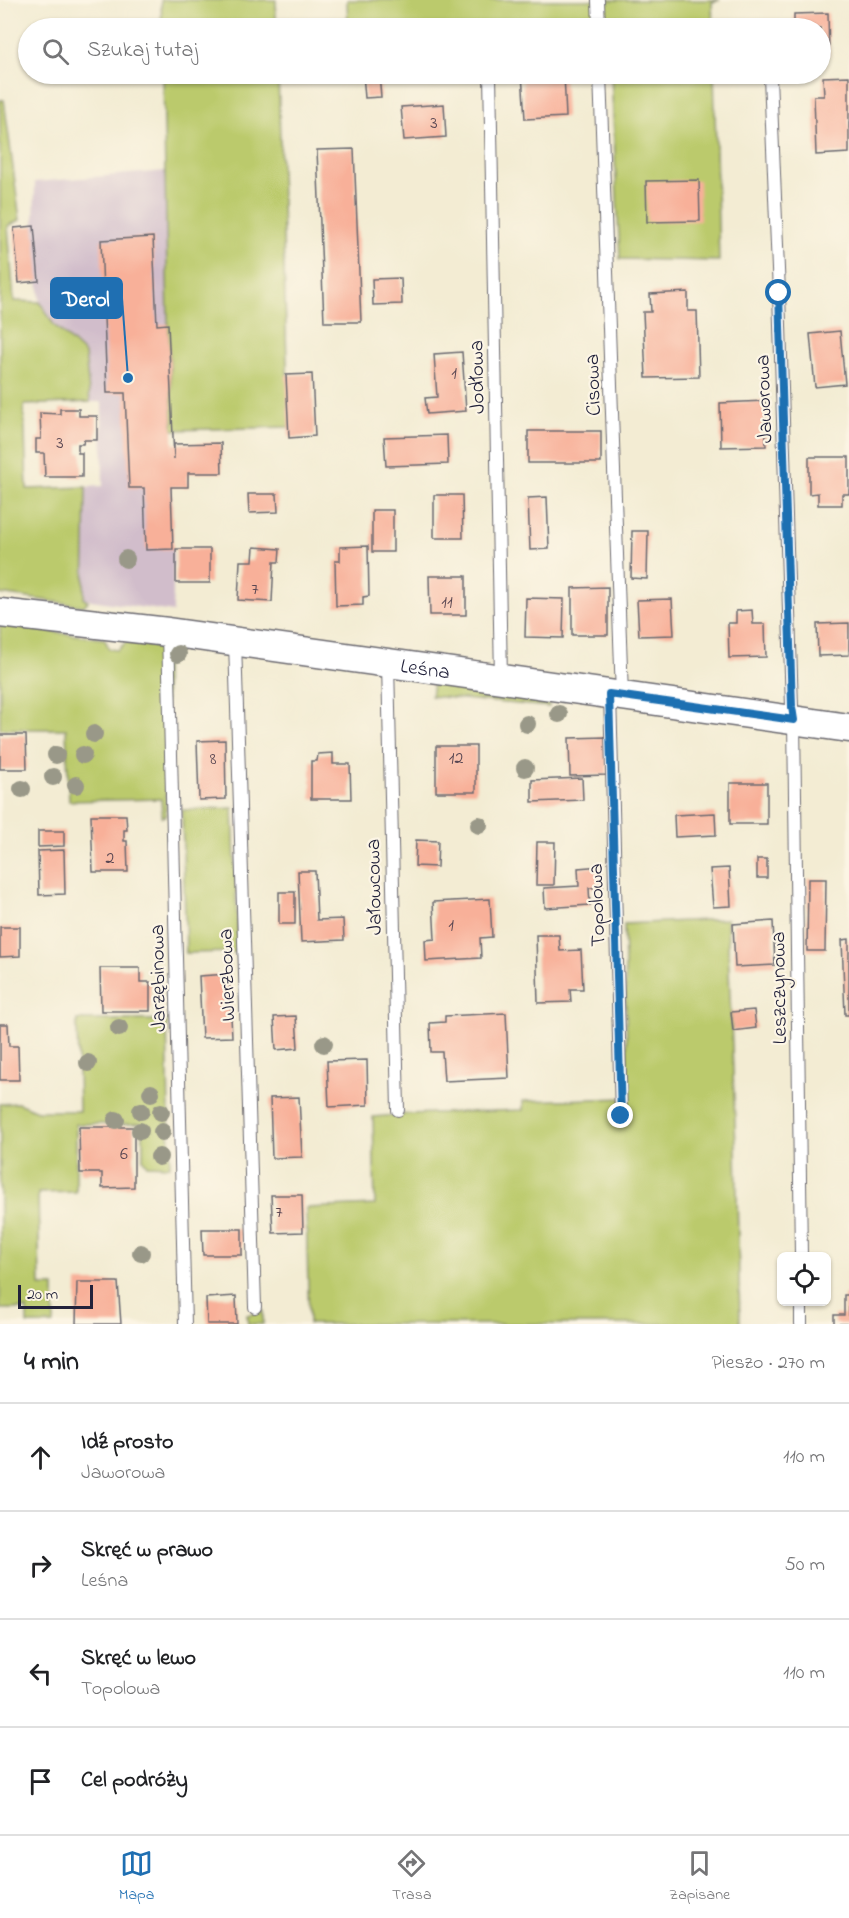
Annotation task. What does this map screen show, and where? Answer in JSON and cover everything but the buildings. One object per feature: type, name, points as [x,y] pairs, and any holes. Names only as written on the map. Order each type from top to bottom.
[{"type":"street","name":"Leśna","points":[[0,613],[235,641],[849,728]]},
{"type":"lane","points":[[598,0],[599,18]]},
{"type":"lane","name":"Jodłowa","points":[[490,84],[501,679]]},
{"type":"lane","name":"Cisowa","points":[[600,84],[616,695]]},
{"type":"lane","name":"Jaworowa","points":[[770,84],[794,720]]},
{"type":"lane","name":"Jarzębinowa","points":[[168,632],[185,1324]]},
{"type":"lane","name":"Wierzbowa","points":[[235,641],[255,1306]]},
{"type":"lane","name":"Jałowcowa","points":[[388,663],[398,1110]]},
{"type":"lane","name":"Topolowa","points":[[616,695],[621,1116]]},
{"type":"lane","name":"Leszczynowa","points":[[794,720],[801,1252]]},
{"type":"lane","points":[[801,1306],[801,1324]]},
{"type":"shaded area","points":[[165,171],[173,612],[84,599],[86,487],[103,486],[102,402],[90,402],[85,354],[54,325],[40,302],[34,226],[35,182]]},
{"type":"green space","points":[[161,0],[276,0],[276,18],[162,18]]},
{"type":"green space","points":[[347,0],[720,0],[712,2],[713,18],[348,18]]},
{"type":"green space","points":[[163,84],[278,84],[289,427],[173,430],[168,324]]},
{"type":"green space","points":[[611,84],[714,84],[719,261],[620,259]]},
{"type":"green space","points":[[0,100],[4,100],[20,220],[8,226],[14,301],[40,302],[54,325],[85,354],[90,402],[24,405],[27,489],[86,487],[84,599],[88,601],[84,606],[0,594]]},
{"type":"green space","points":[[0,625],[105,639],[109,649],[118,650],[126,642],[157,647],[165,657],[166,815],[162,817],[161,799],[69,801],[66,729],[0,729]]},
{"type":"green space","points":[[433,683],[548,699],[549,707],[431,696]]},
{"type":"green space","points":[[233,808],[238,952],[186,953],[182,810]]},
{"type":"green space","points":[[727,919],[740,1324],[309,1324],[306,1208],[375,1205],[373,1117],[523,1110],[523,1101],[628,1098],[624,924]]},
{"type":"green space","points":[[77,1020],[167,1020],[170,1166],[147,1165],[143,1159],[143,1124],[76,1124],[76,1192],[38,1193],[40,1286],[54,1286],[54,1324],[27,1324],[27,1309],[0,1309],[0,1104],[18,1103],[37,1111],[79,1111]]},
{"type":"green space","points":[[263,1311],[263,1324],[248,1324],[247,1315]]},
{"type":"place","name":"Derol","points":[[128,378]]},
{"type":"route","points":[[621,1116],[609,694],[794,720],[779,293]]}]
